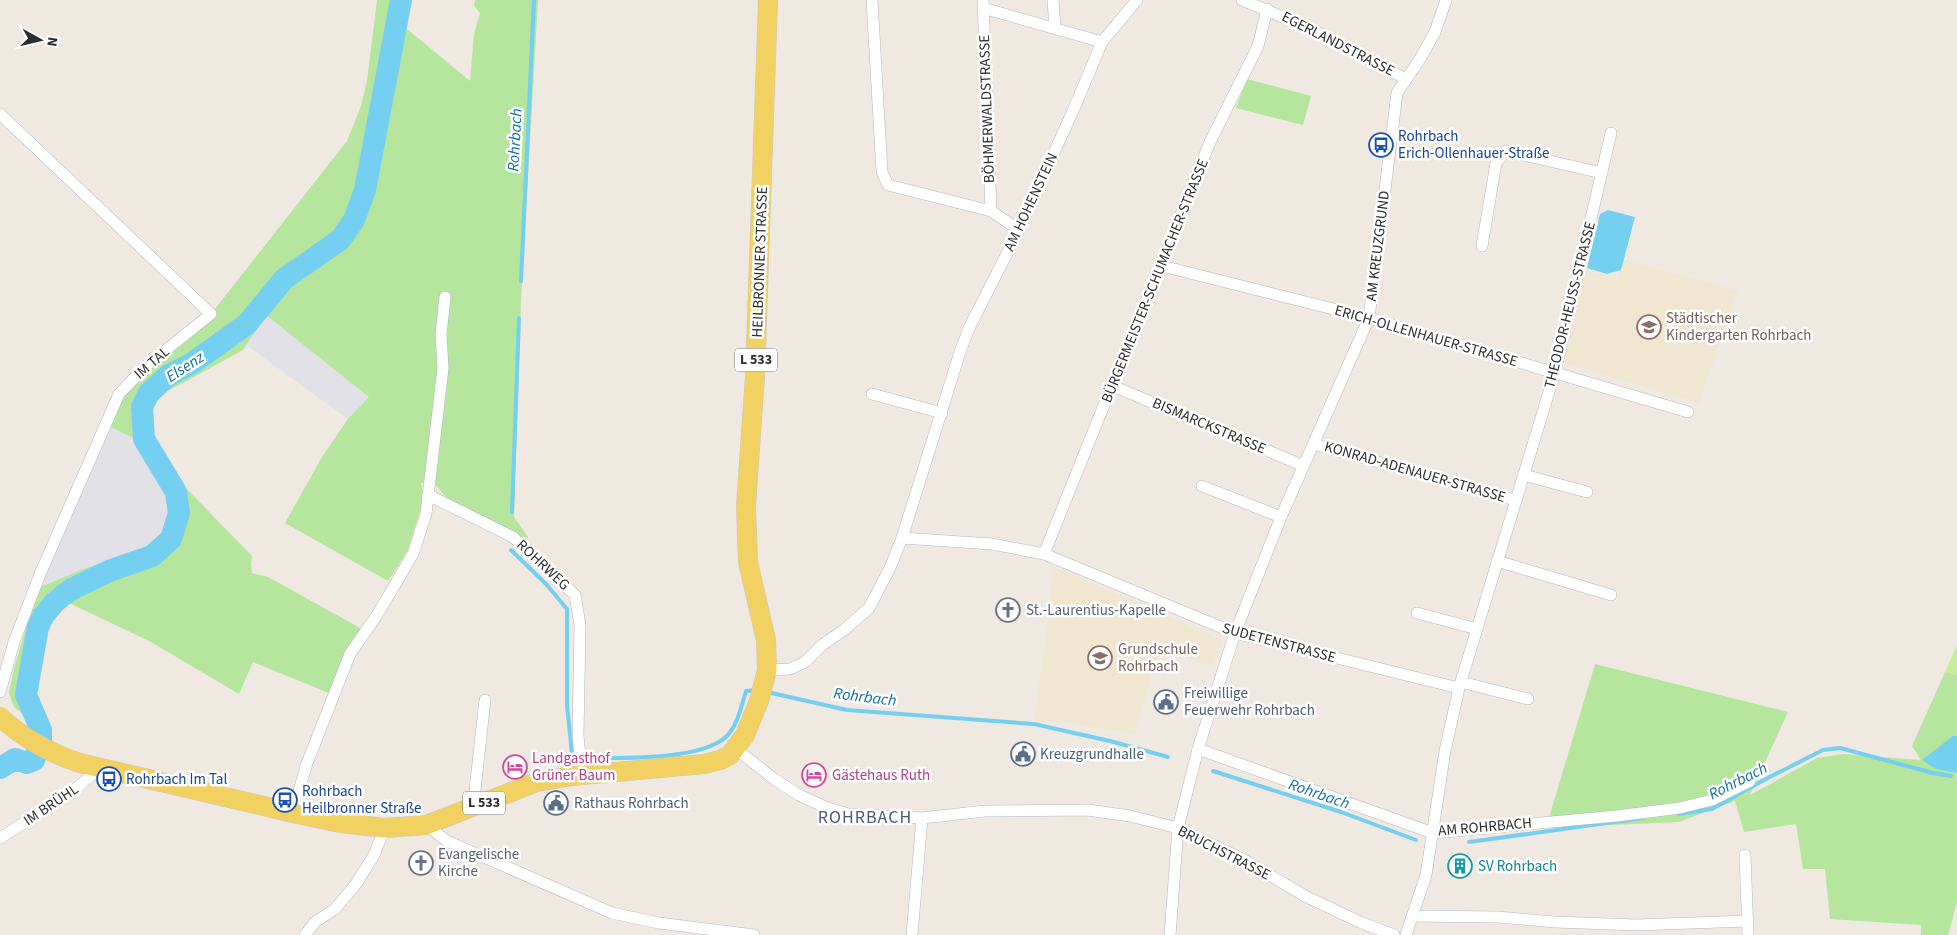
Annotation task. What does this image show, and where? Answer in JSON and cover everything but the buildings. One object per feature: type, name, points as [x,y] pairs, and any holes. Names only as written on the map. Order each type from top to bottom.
[{"type":"main road","name":"HEILBRONNER STRASSE","points":[[736,749],[745,735],[763,685],[766,640],[748,562],[746,514],[756,376],[768,0]]},
{"type":"main road","name":"L 533","points":[[0,717],[19,734],[52,753],[68,759],[293,813],[385,828],[426,826],[537,782],[582,775],[704,764],[720,760],[730,755],[736,749]]},
{"type":"street","points":[[872,0],[882,172],[888,185],[991,211],[1019,230]]},
{"type":"street","points":[[1053,0],[1055,28]]},
{"type":"street","name":"AM HOHENSTEIN","points":[[763,685],[805,662],[822,645],[844,630],[869,608],[890,568],[902,538],[969,328],[1019,230],[1102,42],[1137,0]]},
{"type":"street","name":"EGERLANDSTRASSE","points":[[1242,0],[1267,9],[1353,50],[1406,79]]},
{"type":"street","name":"AM KREUZGRUND","points":[[1170,935],[1178,828],[1198,749],[1234,633],[1281,517],[1369,318],[1397,93],[1420,59],[1434,32],[1446,0]]},
{"type":"street","name":"BÖHMERWALDSTRASSE","points":[[991,211],[983,4],[1102,42]]},
{"type":"street","name":"BÜRGERMEISTER-SCHUMACHER-STRASSE","points":[[1044,554],[1162,266],[1210,142],[1258,46],[1267,9]]},
{"type":"street","name":"IM TAL","points":[[0,114],[211,314],[146,366],[119,394],[40,574],[14,642],[0,692]]},
{"type":"street","name":"THEODOR-HEUSS-STRASSE","points":[[1406,935],[1426,874],[1445,751],[1460,685],[1555,372],[1611,133]]},
{"type":"street","points":[[1482,246],[1496,163],[1506,150],[1602,173]]},
{"type":"street","name":"ERICH-OLLENHAUER-STRASSE","points":[[1162,266],[1369,318],[1688,412]]},
{"type":"street","points":[[293,813],[306,766],[350,654],[382,608],[413,554],[426,514],[443,368],[441,334],[445,297]]},
{"type":"street","name":"BISMARCKSTRASSE","points":[[1113,386],[1304,466]]},
{"type":"street","points":[[872,394],[942,413]]},
{"type":"street","name":"KONRAD-ADENAUER-STRASSE","points":[[1314,444],[1515,500]]},
{"type":"street","points":[[1524,475],[1587,492]]},
{"type":"street","points":[[1202,486],[1281,517]]},
{"type":"street","name":"ROHRWEG","points":[[428,495],[513,537],[575,595],[580,625],[578,736],[582,775]]},
{"type":"street","name":"SUDETENSTRASSE","points":[[902,538],[992,544],[1044,554],[1234,633],[1460,685]]},
{"type":"street","points":[[1497,561],[1611,595]]},
{"type":"street","points":[[1417,613],[1477,629]]},
{"type":"street","points":[[1460,685],[1528,699]]},
{"type":"street","points":[[473,808],[484,700]]},
{"type":"street","name":"BRUCHSTRASSE","points":[[736,749],[774,779],[799,795],[825,807],[848,814],[922,818],[985,811],[1088,810],[1130,816],[1178,828],[1246,861],[1305,896],[1362,923],[1394,935]]},
{"type":"street","name":"AM ROHRBACH","points":[[1198,749],[1433,833],[1617,816],[1680,808],[1712,800],[1750,781]]},
{"type":"street","name":"IM BRÜHL","points":[[0,838],[72,792],[100,768]]},
{"type":"street","points":[[912,935],[922,818]]},
{"type":"street","points":[[426,826],[447,841],[612,913],[659,923],[754,935]]},
{"type":"street","points":[[305,935],[315,922],[335,909],[356,884],[374,855],[385,828]]},
{"type":"street","points":[[1745,856],[1748,935]]},
{"type":"street","points":[[1412,916],[1498,917],[1589,924],[1638,925],[1747,921]]},
{"type":"shaded area","name":"Städtischer Kindergarten Rohrbach","points":[[1624,260],[1738,291],[1699,403],[1565,363],[1586,271],[1618,280]]},
{"type":"shaded area","points":[[266,315],[370,397],[348,419],[246,345]]},
{"type":"shaded area","points":[[105,424],[135,439],[144,449],[174,507],[168,536],[150,547],[83,569],[38,588],[64,507],[87,451]]},
{"type":"shaded area","name":"Grundschule Rohrbach","points":[[1053,566],[1222,640],[1213,666],[1160,650],[1134,734],[1071,723],[1034,721],[1049,617]]},
{"type":"green space","points":[[377,0],[406,0],[401,24],[470,81],[474,34],[480,13],[474,6],[475,0],[538,0],[521,302],[514,517],[528,537],[524,542],[450,502],[433,482],[421,483],[424,498],[408,550],[388,581],[285,523],[322,457],[348,419],[369,397],[266,315],[243,350],[147,401],[145,425],[181,483],[252,556],[252,573],[268,577],[362,629],[329,693],[253,662],[239,694],[151,642],[67,602],[46,624],[36,654],[28,701],[30,720],[14,707],[9,693],[14,668],[38,588],[83,569],[150,547],[168,536],[174,507],[144,449],[135,439],[105,424],[119,393],[211,314],[347,141],[361,106],[367,81]]},
{"type":"green space","points":[[1247,79],[1311,96],[1303,125],[1236,108]]},
{"type":"green space","points":[[1957,645],[1957,675],[1945,672]]},
{"type":"green space","points":[[1595,664],[1788,712],[1750,795],[1817,758],[1843,754],[1921,760],[1912,746],[1945,672],[1957,675],[1957,736],[1953,736],[1936,769],[1957,773],[1957,902],[1948,935],[1921,935],[1921,925],[1830,919],[1825,869],[1803,869],[1796,824],[1744,832],[1735,801],[1679,822],[1546,828]]},
{"type":"water","points":[[1608,210],[1635,217],[1621,270],[1607,274],[1587,268],[1600,214]]},
{"type":"water","points":[[1953,736],[1957,736],[1957,773],[1936,769],[1922,760]]},
{"type":"waterway","name":"Elsenz","points":[[0,768],[15,759],[27,763],[34,760],[41,742],[41,730],[26,695],[38,627],[44,615],[55,602],[70,590],[109,571],[152,556],[171,539],[179,513],[176,492],[144,439],[142,407],[149,393],[169,375],[191,364],[247,324],[284,279],[340,240],[354,220],[365,190],[401,0]]},
{"type":"waterway","name":"Rohrbach","points":[[521,281],[534,0]]},
{"type":"waterway","name":"Rohrbach","points":[[512,512],[519,318]]},
{"type":"waterway","name":"Rohrbach","points":[[511,550],[546,584],[567,609],[567,705],[572,754]]},
{"type":"waterway","name":"Rohrbach","points":[[591,758],[666,756],[706,748],[721,741],[731,731],[738,717],[746,691],[756,690]]},
{"type":"waterway","name":"Rohrbach","points":[[767,692],[847,710],[1034,724],[1110,741],[1168,757]]},
{"type":"waterway","name":"Rohrbach","points":[[1679,814],[1712,809],[1823,750],[1840,748],[1951,776]]},
{"type":"waterway","name":"Rohrbach","points":[[1213,771],[1341,812],[1416,840]]},
{"type":"waterway","name":"Rohrbach","points":[[1469,842],[1643,818]]},
{"type":"place","name":"Rohrbach Erich-Ollenhauer-Straße","points":[[1381,145]]},
{"type":"place","name":"Städtischer Kindergarten Rohrbach","points":[[1649,327]]},
{"type":"place","name":"St.-Laurentius-Kapelle","points":[[1008,610]]},
{"type":"place","name":"Grundschule Rohrbach","points":[[1100,658]]},
{"type":"place","name":"Freiwillige Feuerwehr Rohrbach","points":[[1166,702]]},
{"type":"place","name":"Kreuzgrundhalle","points":[[1023,754]]},
{"type":"place","name":"Landgasthof Grüner Baum","points":[[515,767]]},
{"type":"place","name":"Gästehaus Ruth","points":[[814,775]]},
{"type":"place","name":"Rohrbach Im Tal","points":[[109,779]]},
{"type":"place","name":"Rohrbach Heilbronner Straße","points":[[285,800]]},
{"type":"place","name":"Rathaus Rohrbach","points":[[556,803]]},
{"type":"place","name":"Evangelische Kirche","points":[[421,863]]},
{"type":"place","name":"SV Rohrbach","points":[[1460,866]]},
{"type":"district","name":"ROHRBACH","points":[[865,817]]}]
